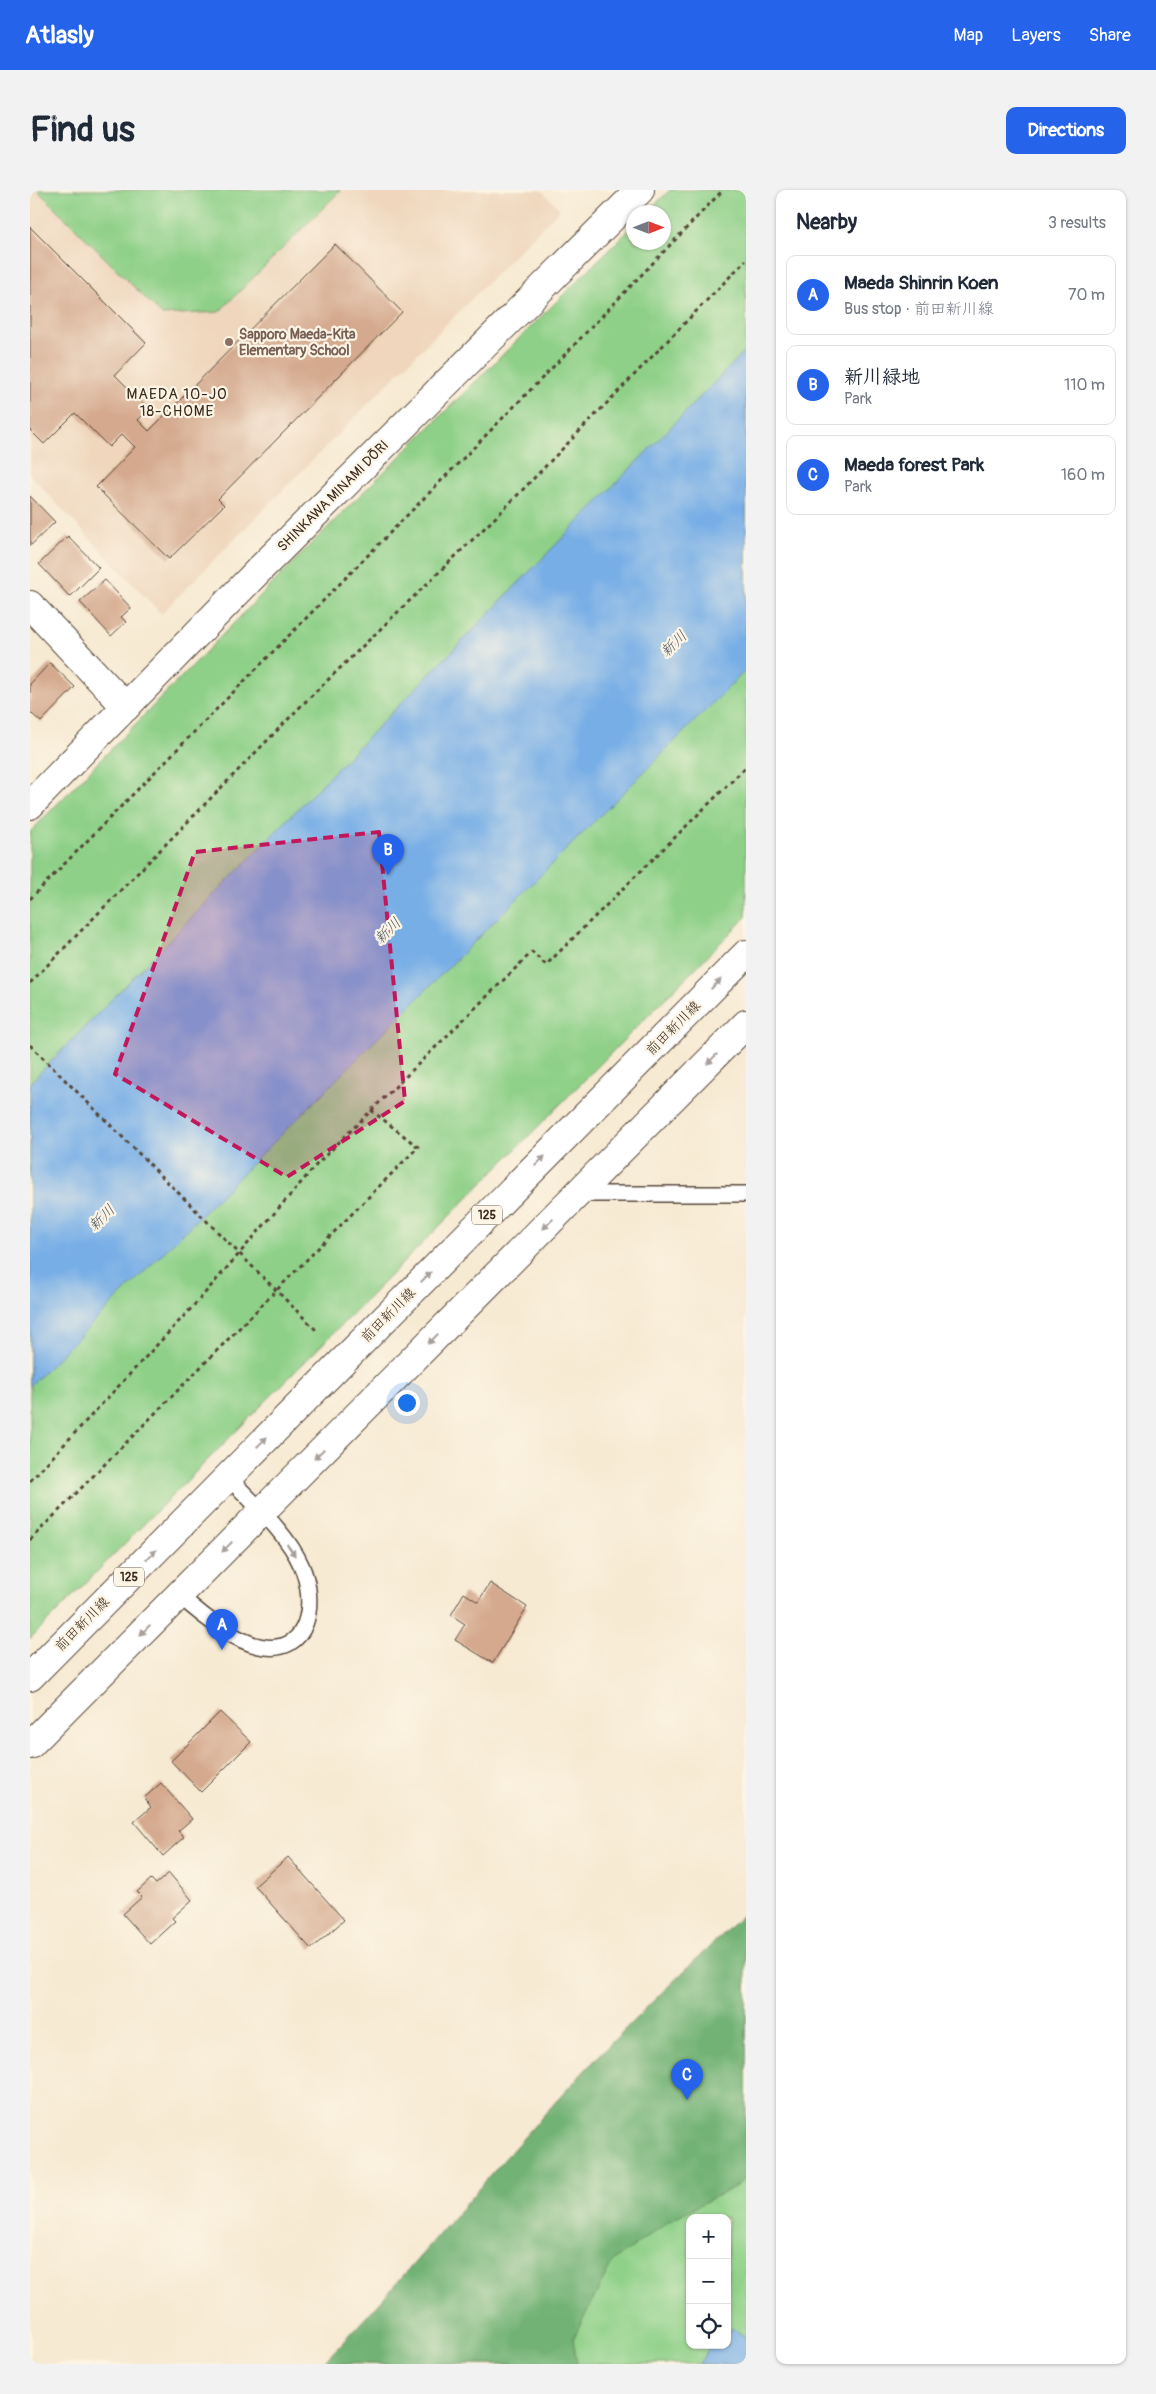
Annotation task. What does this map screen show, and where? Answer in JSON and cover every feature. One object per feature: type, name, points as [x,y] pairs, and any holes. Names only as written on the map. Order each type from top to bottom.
[{"type":"main road","name":"SHINKAWA MINAMI DŌRI","points":[[30,806],[273,556],[640,190]]},
{"type":"main road","points":[[30,605],[126,707]]},
{"type":"main road","name":"前田新川線","points":[[30,1677],[746,954]]},
{"type":"main road","points":[[30,1745],[746,1024]]},
{"type":"lane","points":[[578,1194],[746,1194]]},
{"type":"lane","points":[[179,1595],[216,1624],[239,1638],[259,1646],[280,1646],[294,1641],[304,1629],[310,1607],[308,1584],[300,1563],[261,1512],[228,1477]]},
{"type":"path","points":[[30,899],[552,369],[723,190]]},
{"type":"path","points":[[30,983],[302,705],[501,512],[746,260]]},
{"type":"path","points":[[30,1480],[198,1301],[318,1163],[371,1110],[532,952],[546,965],[746,767]]},
{"type":"path","points":[[30,1045],[316,1330]]},
{"type":"path","points":[[30,1540],[418,1147],[371,1110]]},
{"type":"highlighted area","points":[[379,832],[405,1101],[287,1177],[115,1074],[195,852]]},
{"type":"shaded area","name":"Sapporo Maeda-Kita Elementary School","points":[[30,190],[541,190],[560,209],[161,614],[30,475]]},
{"type":"green space","points":[[37,190],[341,190],[219,312],[162,315]]},
{"type":"green space","points":[[670,190],[746,190],[746,917],[30,1639],[30,832],[316,539],[626,233],[626,250],[671,250],[671,205],[654,205]]},
{"type":"green space","points":[[746,1912],[746,2177],[738,2185],[674,2218],[613,2261],[573,2339],[577,2364],[322,2364],[429,2247],[584,2071],[664,1990]]},
{"type":"green space","points":[[746,1982],[746,2364],[366,2364]]},
{"type":"water","name":"新川","points":[[746,350],[746,670],[30,1386],[30,1083]]},
{"type":"water","points":[[732,2328],[746,2337],[746,2364],[699,2364],[708,2349],[731,2349]]},
{"type":"building","points":[[30,227],[146,343],[115,375],[149,409],[138,420],[149,431],[335,244],[402,312],[218,499],[224,505],[169,559],[96,487],[135,447],[122,434],[109,447],[75,413],[44,444],[30,430]]},
{"type":"building","points":[[30,496],[55,522],[30,546]]},
{"type":"building","points":[[68,536],[99,568],[70,597],[39,564]]},
{"type":"building","points":[[105,580],[131,608],[121,617],[126,622],[111,636],[80,602]]},
{"type":"building","points":[[50,663],[75,687],[41,722],[30,712],[30,684]]},
{"type":"building","points":[[490,1583],[527,1607],[493,1663],[455,1640],[465,1624],[451,1615],[464,1593],[478,1602]]},
{"type":"building","points":[[220,1712],[251,1742],[201,1792],[171,1761]]},
{"type":"building","points":[[161,1783],[192,1819],[178,1831],[184,1837],[163,1856],[134,1822],[151,1807],[144,1798]]},
{"type":"building","points":[[288,1857],[344,1920],[311,1949],[255,1886]]},
{"type":"building","points":[[169,1873],[192,1900],[172,1918],[175,1921],[150,1944],[123,1914],[142,1897],[137,1892],[151,1879],[156,1884]]},
{"type":"place","name":"Sapporo Maeda-Kita Elementary School","points":[[229,342]]},
{"type":"place","name":"新川緑地","points":[[388,875]]},
{"type":"place","name":"Maeda Shinrin Koen","points":[[222,1650]]},
{"type":"place","name":"Maeda forest Park","points":[[687,2100]]},
{"type":"district","name":"MAEDA 10-JO 18-CHOME","points":[[177,402]]}]
